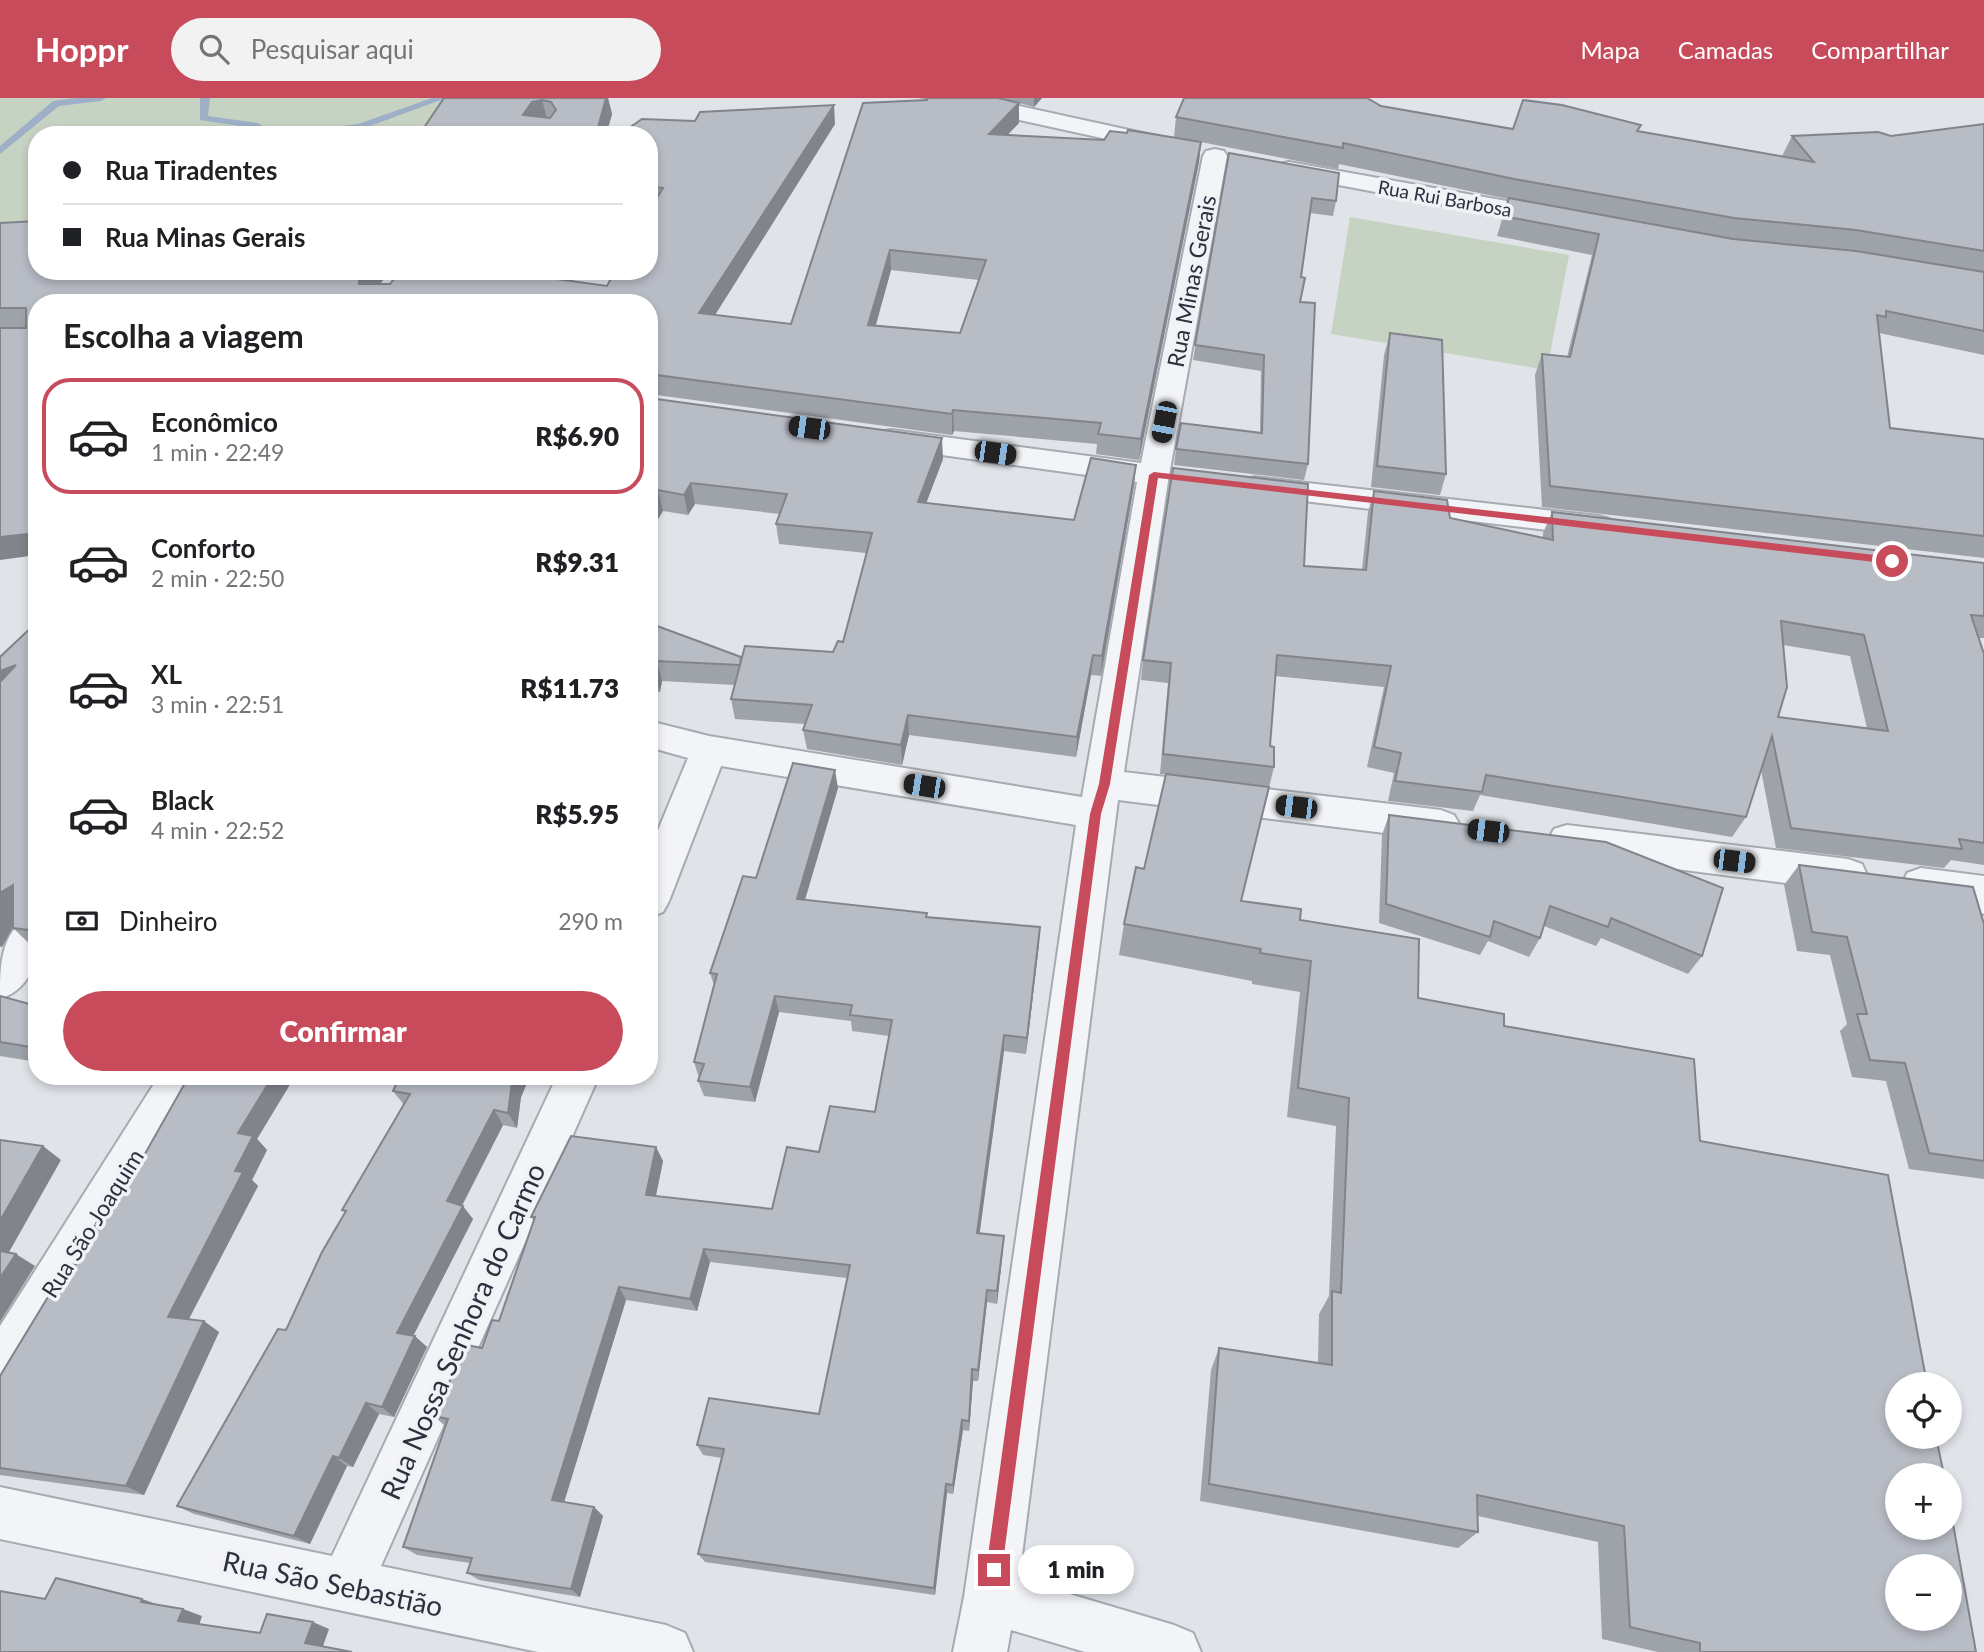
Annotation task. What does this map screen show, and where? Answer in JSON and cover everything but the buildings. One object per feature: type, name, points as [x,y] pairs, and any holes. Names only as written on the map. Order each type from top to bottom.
[{"type":"street","name":"Rua Minas Gerais","points":[[951,98],[1206,154],[1168,477],[1100,799],[981,1652]]},
{"type":"street","name":"Rua Rui Barbosa","points":[[1270,166],[1587,224]]},
{"type":"street","points":[[867,436],[1168,477]]},
{"type":"street","points":[[1222,483],[1633,530]]},
{"type":"street","points":[[658,736],[709,750],[1100,799],[1474,829]]},
{"type":"street","points":[[658,878],[709,750]]},
{"type":"street","points":[[1529,836],[1982,895]]},
{"type":"street","points":[[0,982],[28,942]]},
{"type":"street","name":"Rua São Joaquim","points":[[0,1370],[177,1085]]},
{"type":"street","name":"Rua Nossa Senhora do Carmo","points":[[346,1586],[574,1085]]},
{"type":"street","name":"Rua São Sebastião","points":[[0,1513],[666,1652]]},
{"type":"street","points":[[990,1597],[1174,1652]]},
{"type":"green space","points":[[0,98],[502,98],[422,126],[28,126],[28,242],[0,249]]},
{"type":"green space","points":[[1350,217],[1569,255],[1547,370],[1331,334]]},
{"type":"waterway","points":[[29,126],[56,103],[101,98]]},
{"type":"waterway","points":[[205,98],[203,118],[257,126]]},
{"type":"waterway","points":[[362,126],[441,98]]},
{"type":"waterway","points":[[0,151],[28,127]]},
{"type":"route","points":[[994,1570],[1096,814],[1104,784],[1154,475],[1892,561]]}]
